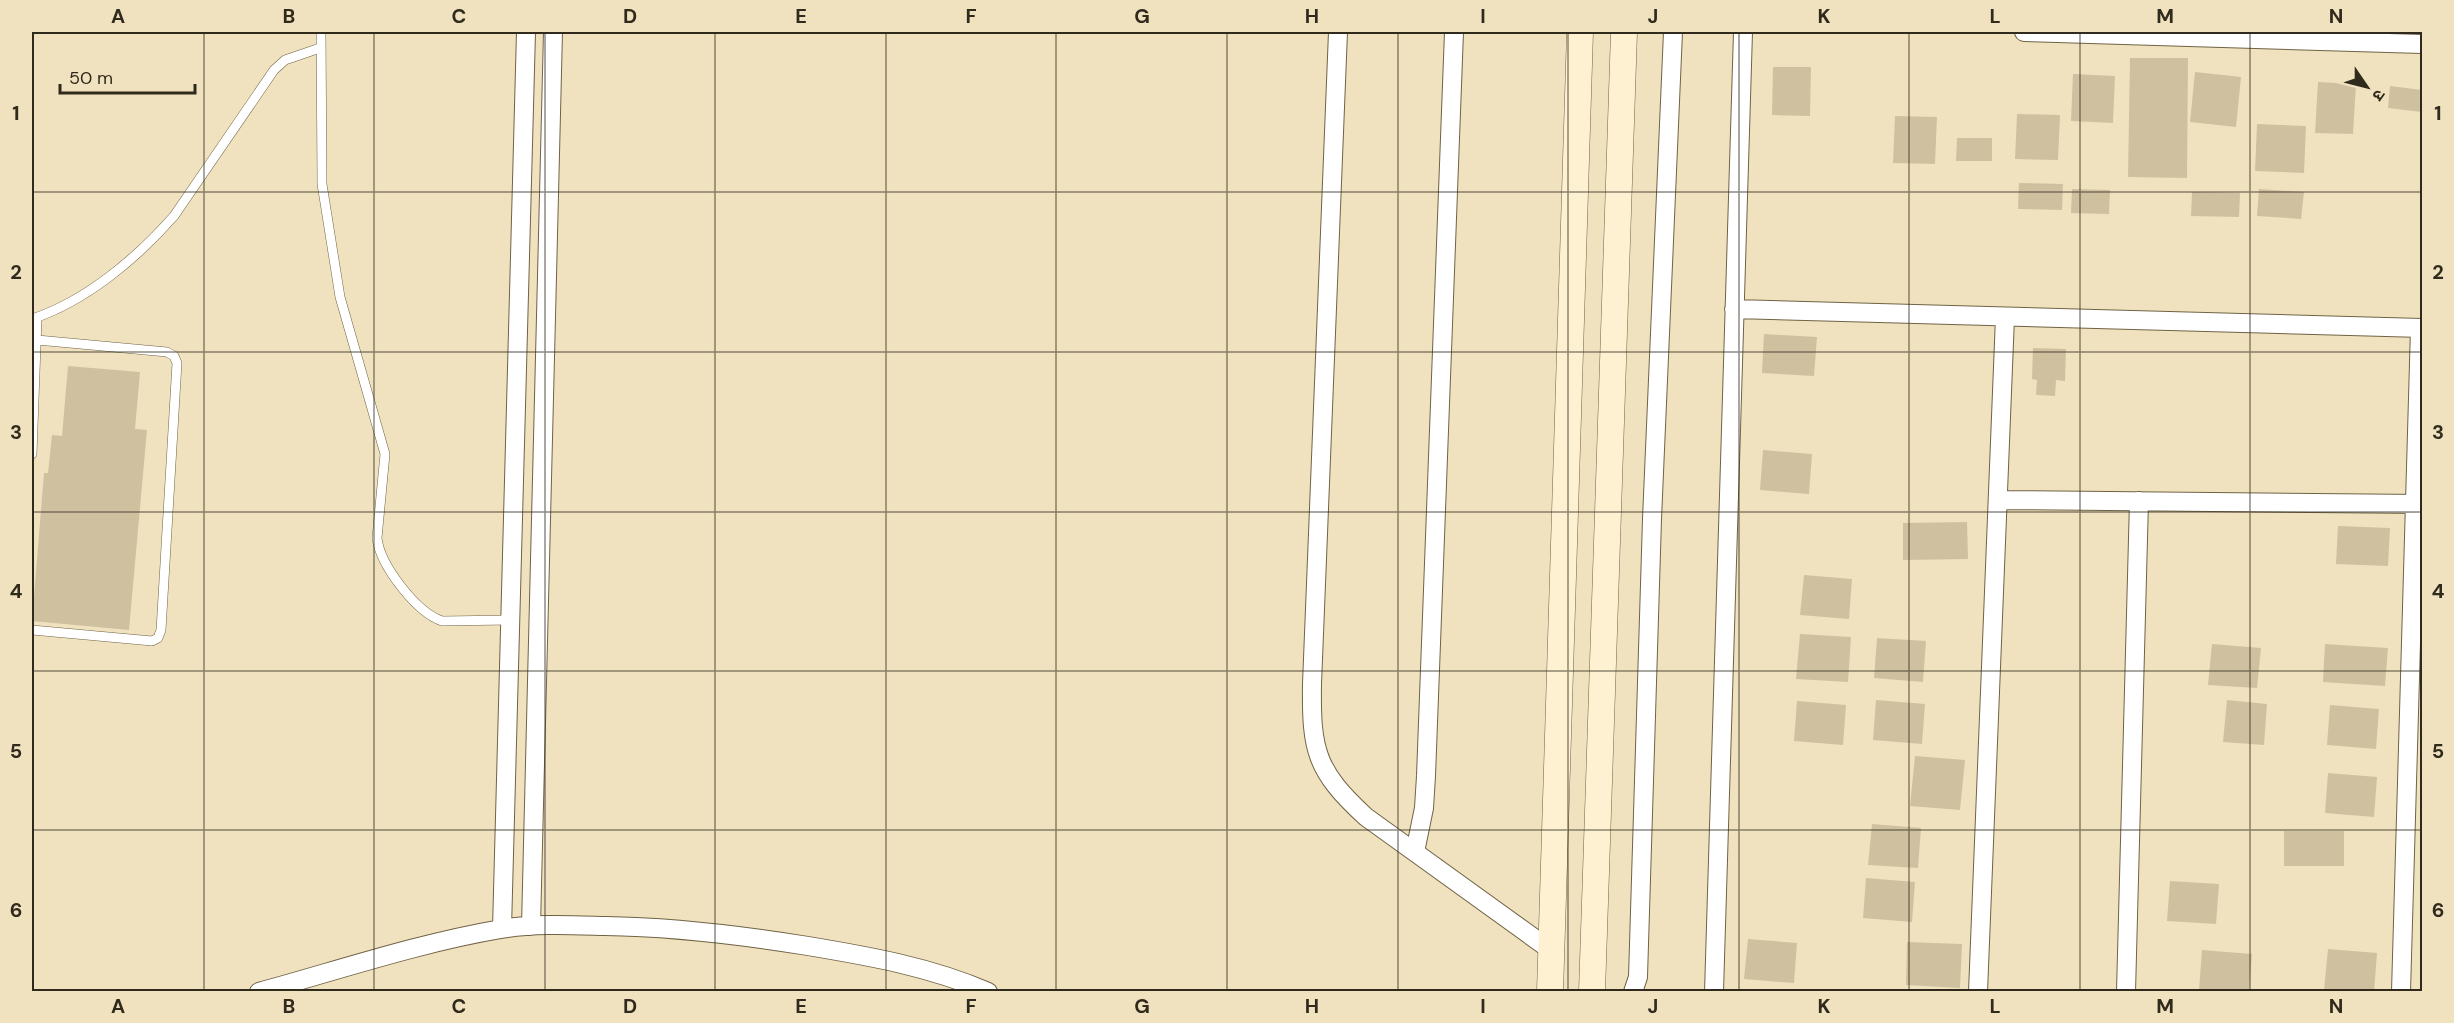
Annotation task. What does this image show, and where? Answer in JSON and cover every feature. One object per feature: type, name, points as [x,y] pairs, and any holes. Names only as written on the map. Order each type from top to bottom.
[{"type":"street","points":[[502,929],[526,32]]},
{"type":"street","points":[[531,926],[554,32]]},
{"type":"street","points":[[1338,32],[1312,726],[1316,751],[1324,771],[1341,793],[1366,817],[1552,951]]},
{"type":"street","points":[[1415,852],[1424,808],[1426,776],[1454,32]]},
{"type":"street","points":[[1550,992],[1580,32]]},
{"type":"street","points":[[1592,992],[1624,32]]},
{"type":"street","points":[[1633,991],[1638,977],[1652,519],[1673,32]]},
{"type":"street","points":[[1714,992],[1743,32]]},
{"type":"street","points":[[2024,32],[2422,44]]},
{"type":"street","points":[[1734,309],[2421,328],[2419,504],[2401,992]]},
{"type":"street","points":[[1978,992],[2005,317]]},
{"type":"street","points":[[1998,500],[2419,504]]},
{"type":"street","points":[[2126,992],[2139,501]]},
{"type":"street","points":[[259,992],[452,939],[502,929],[531,926],[651,926],[735,933],[845,951],[943,975],[988,992]]},
{"type":"lane","points":[[321,32],[322,184],[337,277],[386,454],[377,538],[379,550],[403,588],[435,619],[442,621],[510,620]]},
{"type":"lane","points":[[32,454],[37,340],[34,318],[74,302],[158,234],[174,216],[274,70],[285,60],[320,48]]},
{"type":"lane","points":[[32,630],[152,641],[158,638],[161,630],[177,363],[174,356],[167,352],[37,340]]},
{"type":"building","points":[[2130,58],[2188,58],[2187,178],[2128,177]]},
{"type":"building","points":[[1773,67],[1811,67],[1810,116],[1772,115]]},
{"type":"building","points":[[2195,72],[2241,77],[2236,127],[2190,122]]},
{"type":"building","points":[[2073,74],[2115,76],[2113,123],[2071,121]]},
{"type":"building","points":[[2318,82],[2356,84],[2353,134],[2315,133]]},
{"type":"building","points":[[2390,86],[2422,90],[2422,112],[2388,108]]},
{"type":"building","points":[[2017,114],[2060,115],[2058,160],[2015,159]]},
{"type":"building","points":[[1895,116],[1937,117],[1935,164],[1893,163]]},
{"type":"building","points":[[2257,124],[2306,126],[2304,173],[2255,171]]},
{"type":"building","points":[[1957,138],[1992,138],[1992,161],[1956,161]]},
{"type":"building","points":[[2019,183],[2063,184],[2062,210],[2018,209]]},
{"type":"building","points":[[2072,189],[2110,190],[2109,214],[2071,213]]},
{"type":"building","points":[[2259,189],[2304,192],[2301,219],[2257,216]]},
{"type":"building","points":[[2192,192],[2240,193],[2239,217],[2191,216]]},
{"type":"building","points":[[1764,334],[1817,337],[1814,376],[1762,373]]},
{"type":"building","points":[[2033,348],[2066,349],[2065,381],[2056,380],[2055,396],[2036,395],[2037,380],[2032,379]]},
{"type":"building","points":[[68,366],[140,372],[135,429],[147,430],[129,630],[32,621],[44,473],[48,473],[52,435],[62,436]]},
{"type":"building","points":[[1763,450],[1812,454],[1809,494],[1760,490]]},
{"type":"building","points":[[1967,522],[1968,559],[1903,560],[1903,523]]},
{"type":"building","points":[[2338,526],[2390,528],[2388,566],[2336,564]]},
{"type":"building","points":[[1804,575],[1852,579],[1849,619],[1800,615]]},
{"type":"building","points":[[1800,634],[1851,637],[1848,682],[1796,679]]},
{"type":"building","points":[[1877,638],[1926,641],[1923,682],[1874,678]]},
{"type":"building","points":[[2212,644],[2261,648],[2257,688],[2208,685]]},
{"type":"building","points":[[2325,644],[2388,648],[2385,686],[2323,682]]},
{"type":"building","points":[[1876,700],[1925,704],[1922,744],[1873,740]]},
{"type":"building","points":[[2227,700],[2267,704],[2264,745],[2223,742]]},
{"type":"building","points":[[1797,701],[1846,705],[1843,745],[1794,741]]},
{"type":"building","points":[[2330,705],[2379,709],[2376,749],[2327,745]]},
{"type":"building","points":[[1915,756],[1965,760],[1960,810],[1910,806]]},
{"type":"building","points":[[2328,773],[2377,777],[2374,817],[2325,813]]},
{"type":"building","points":[[1872,824],[1921,828],[1918,868],[1868,865]]},
{"type":"building","points":[[2284,831],[2344,831],[2344,866],[2284,866]]},
{"type":"building","points":[[1866,878],[1915,882],[1912,922],[1863,918]]},
{"type":"building","points":[[2170,881],[2219,884],[2216,924],[2167,921]]},
{"type":"building","points":[[1748,939],[1797,943],[1794,983],[1744,979]]},
{"type":"building","points":[[1907,942],[1962,944],[1960,988],[1906,985]]},
{"type":"building","points":[[2328,949],[2377,953],[2374,992],[2324,990]]},
{"type":"building","points":[[2202,950],[2252,954],[2249,992],[2199,990]]}]
